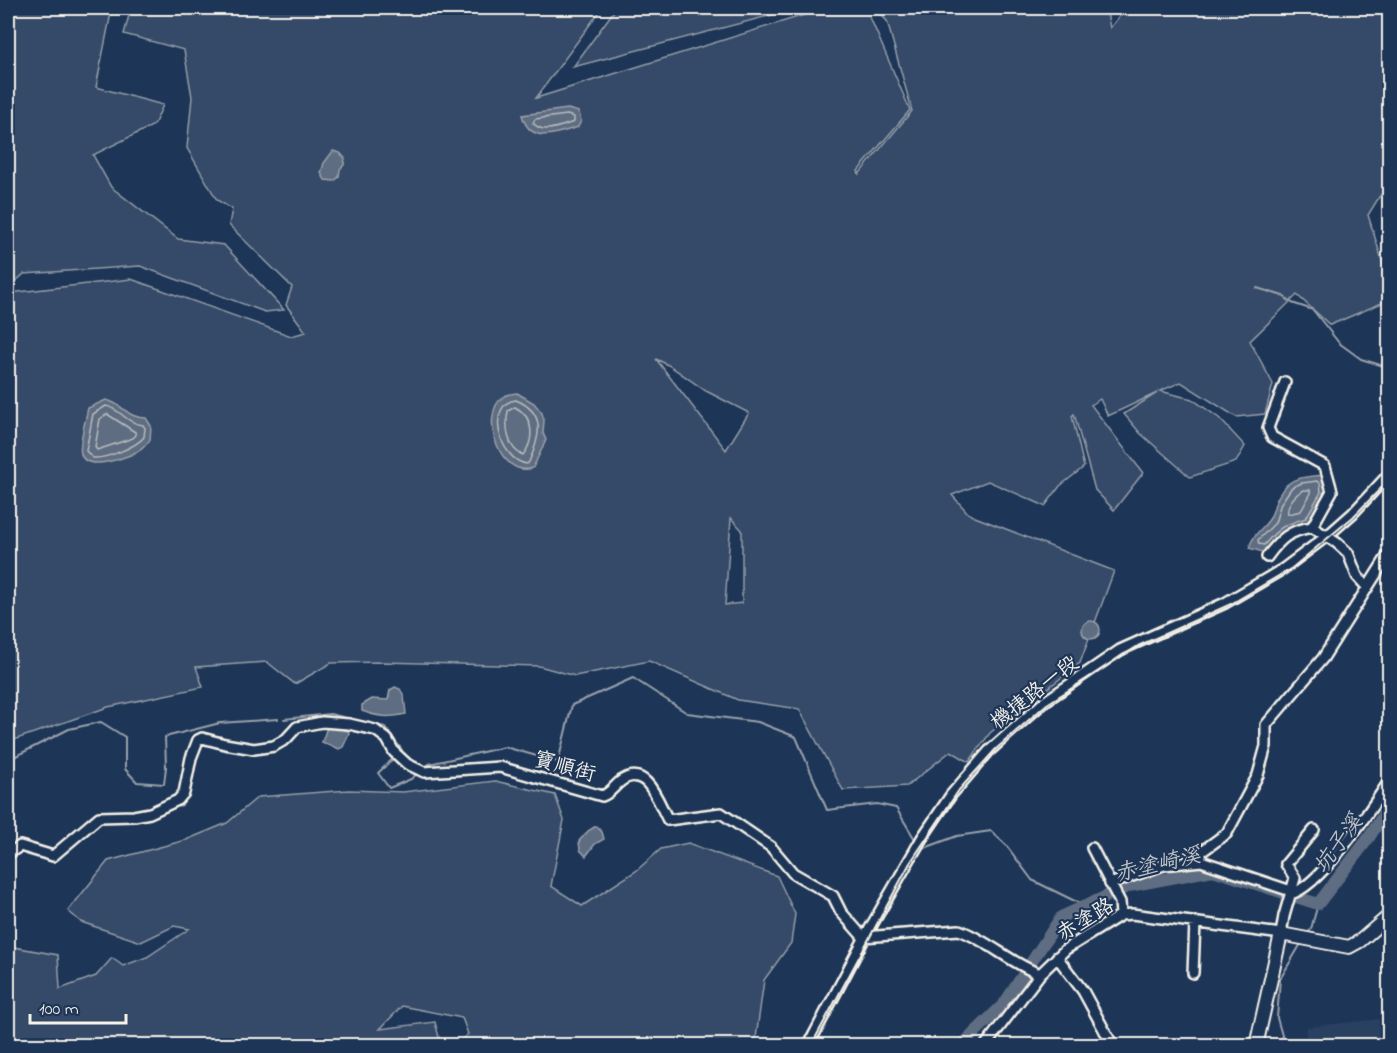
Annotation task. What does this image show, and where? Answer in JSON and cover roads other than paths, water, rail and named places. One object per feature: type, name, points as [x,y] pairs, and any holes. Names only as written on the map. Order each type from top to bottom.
[{"type":"main road","points":[[1256,1046],[1281,934],[1349,947],[1360,941],[1389,915]]},
{"type":"street","points":[[1285,382],[1268,428],[1272,437],[1325,466],[1332,491],[1312,527]]},
{"type":"street","name":"機捷路一段","points":[[808,1046],[865,937],[918,844],[951,795],[989,751],[1044,702],[1120,650],[1225,603],[1283,570],[1353,513],[1389,473]]},
{"type":"street","points":[[1267,557],[1280,540],[1296,530],[1312,527],[1348,553],[1357,576],[1367,587]]},
{"type":"street","points":[[1201,861],[1201,852],[1227,833],[1258,775],[1266,746],[1266,725],[1323,658],[1389,552]]},
{"type":"street","name":"寶順街","points":[[8,854],[20,846],[53,856],[99,817],[150,813],[178,800],[184,793],[191,758],[198,740],[202,738],[254,748],[274,746],[286,739],[297,727],[322,722],[349,724],[375,730],[387,739],[394,752],[407,764],[424,772],[500,767],[602,795],[608,794],[620,782],[633,775],[641,777],[650,785],[668,820],[721,813],[754,833],[771,847],[792,873],[833,896],[840,912],[865,937]]},
{"type":"street","points":[[1111,886],[1164,865],[1201,861],[1290,892],[1307,887],[1348,841],[1389,780]]},
{"type":"street","points":[[1281,934],[1295,878],[1286,864],[1314,830]]},
{"type":"street","points":[[1092,848],[1120,902],[1121,915]]},
{"type":"street","name":"赤塗路","points":[[985,1046],[1037,973],[1073,944],[1121,915],[1127,913],[1281,934]]},
{"type":"street","points":[[1193,974],[1195,922]]},
{"type":"street","points":[[865,937],[959,930],[970,934],[995,951],[1037,973]]},
{"type":"street","points":[[1057,957],[1083,991],[1113,1046]]},
{"type":"water","points":[[568,109],[579,112],[581,121],[578,127],[553,134],[537,134],[531,131],[522,115]]},
{"type":"water","points":[[333,151],[345,158],[344,165],[340,169],[339,177],[334,181],[325,180],[321,173],[324,163]]},
{"type":"water","points":[[517,393],[534,403],[542,413],[544,420],[543,433],[546,440],[533,468],[521,469],[511,464],[502,455],[493,430],[496,405],[503,397]]},
{"type":"water","points":[[106,400],[117,404],[134,416],[146,418],[151,426],[150,440],[141,449],[127,456],[108,462],[91,462],[85,460],[80,450],[88,408]]},
{"type":"water","points":[[1324,475],[1328,492],[1310,523],[1284,533],[1266,553],[1249,548],[1254,537],[1269,519],[1279,495],[1288,483],[1300,478]]},
{"type":"water","points":[[1087,621],[1095,621],[1100,626],[1098,637],[1087,639],[1082,634],[1082,626]]},
{"type":"water","points":[[395,687],[400,689],[404,696],[406,714],[384,716],[362,711],[362,705],[372,699],[388,700],[390,690]]},
{"type":"water","points":[[331,725],[348,731],[349,734],[343,747],[339,749],[322,742],[327,727]]},
{"type":"water","points":[[596,826],[602,832],[604,839],[595,844],[586,856],[580,850],[579,841]]},
{"type":"waterway","points":[[1257,288],[1283,296],[1292,303],[1313,310],[1339,343],[1361,359],[1390,368]]},
{"type":"waterway","points":[[423,769],[429,764],[505,747],[558,762],[572,705],[633,678],[687,713],[758,722],[796,737],[827,810],[877,804],[896,808],[916,841]]},
{"type":"waterway","points":[[284,719],[330,714],[385,727],[402,750],[399,753]]},
{"type":"waterway","points":[[8,760],[69,729],[101,722],[125,737],[125,769],[137,782],[164,784],[165,737],[220,723],[278,719]]},
{"type":"waterway","points":[[395,757],[378,773],[389,788],[411,779],[418,773]]},
{"type":"waterway","name":"赤塗崎溪","points":[[961,1046],[1004,1004],[1061,917],[1129,886],[1213,870],[1318,904],[1368,839],[1390,805]]},
{"type":"waterway","points":[[921,848],[957,836],[991,831],[1006,845],[1032,880],[1085,906]]},
{"type":"waterway","points":[[1307,935],[1318,904]]},
{"type":"waterway","points":[[1285,1046],[1277,1018],[1280,979],[1302,942]]},
{"type":"railway","points":[[811,1046],[910,863],[959,790],[996,749],[1047,704],[1138,646],[1231,604],[1292,568],[1353,517],[1390,479]]},
{"type":"water label","name":"坑子溪","points":[[1337,843]]}]
